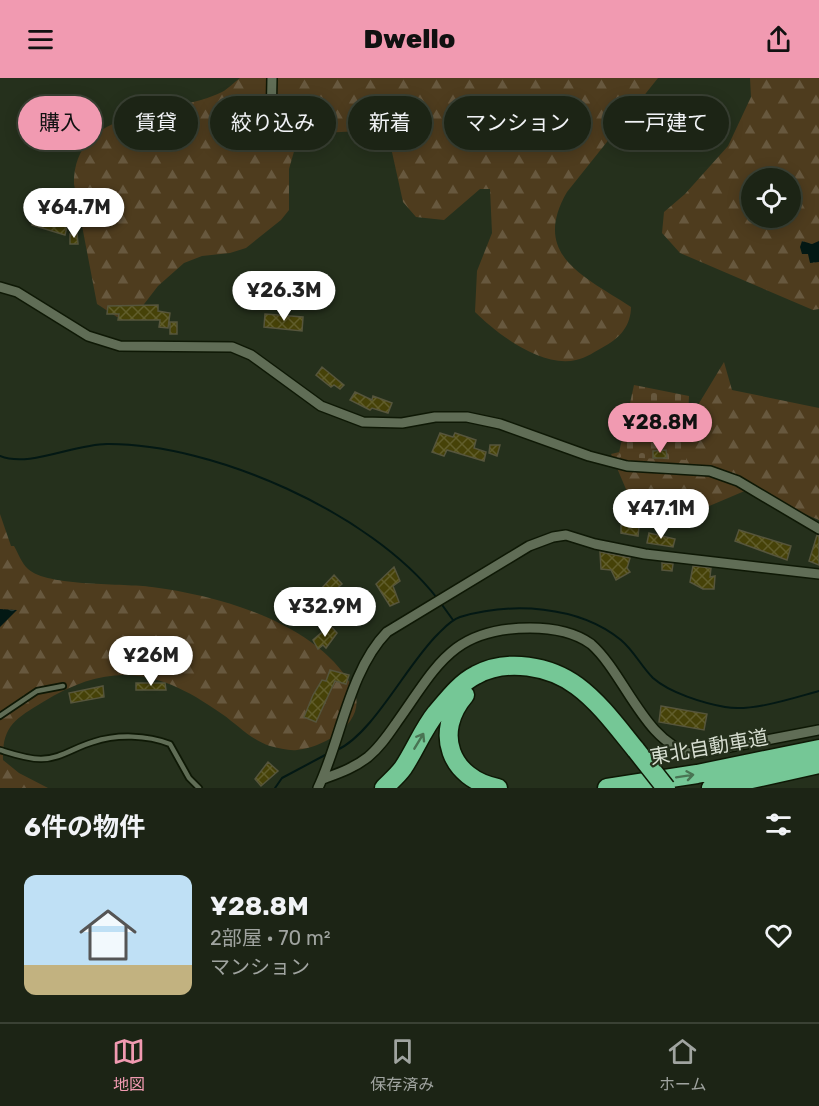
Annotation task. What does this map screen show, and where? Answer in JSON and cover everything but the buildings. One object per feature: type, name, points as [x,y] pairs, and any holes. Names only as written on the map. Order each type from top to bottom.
[{"type":"highway","points":[[384,788],[402,769],[434,715],[454,692],[477,674],[501,667],[523,666],[550,671],[576,685],[609,717],[654,788]]},
{"type":"highway","points":[[498,788],[483,785],[460,767],[453,756],[448,728],[451,716],[465,696],[494,678],[528,675],[564,688],[597,717],[666,788]]},
{"type":"highway","name":"東北自動車道","points":[[607,788],[697,774],[819,749]]},
{"type":"highway","name":"東北自動車道","points":[[711,788],[819,764]]},
{"type":"street","points":[[272,78],[272,96]]},
{"type":"street","points":[[0,287],[17,292],[88,336],[120,346],[232,347],[251,355],[321,406],[363,422],[402,423],[435,417],[467,417],[500,424],[589,456],[627,466],[710,471],[738,481],[819,529]]},
{"type":"street","points":[[320,783],[361,673],[379,640],[387,632],[458,592],[529,546],[553,537],[566,536],[645,554],[819,574]]},
{"type":"street","points":[[320,783],[368,757],[381,744],[439,663],[455,648],[480,635],[521,628],[555,630],[583,638],[591,644],[651,725],[679,751],[693,754],[819,730]]},
{"type":"lane","points":[[0,716],[37,691],[63,686]]},
{"type":"lane","points":[[0,750],[42,759],[68,753],[93,742],[131,737],[155,738],[170,744],[189,778],[199,788]]},
{"type":"green space","points":[[240,78],[658,78],[644,96],[603,96],[603,147],[567,192],[557,214],[555,233],[559,249],[568,262],[581,274],[631,307],[627,325],[610,343],[587,356],[563,361],[549,359],[521,347],[495,330],[475,312],[477,271],[492,233],[490,189],[480,189],[444,220],[416,217],[403,202],[392,150],[432,150],[432,96],[348,96],[348,132],[336,132],[336,96],[212,96],[226,89]]},
{"type":"green space","points":[[750,78],[819,78],[819,309],[813,310],[680,253],[662,233],[664,212],[685,194],[724,150],[729,150],[729,144],[751,97]]},
{"type":"green space","points":[[210,97],[210,150],[294,150],[289,169],[289,210],[281,220],[246,248],[230,253],[202,256],[184,263],[158,286],[138,312],[117,317],[97,304],[74,184],[78,158],[83,150],[102,150],[102,131],[114,124],[114,150],[198,150],[198,101]]},
{"type":"green space","points":[[724,362],[732,390],[819,408],[819,520],[747,490],[688,515],[637,515],[611,454],[678,438]]},
{"type":"green space","points":[[634,385],[689,396],[686,460],[618,457]]},
{"type":"green space","points":[[0,514],[11,546],[14,546],[26,567],[38,575],[68,582],[140,586],[179,591],[236,606],[291,629],[315,645],[336,664],[352,686],[356,698],[356,710],[351,720],[342,730],[320,744],[297,750],[284,749],[257,740],[222,714],[177,687],[156,679],[134,675],[113,675],[68,689],[25,713],[12,725],[5,739],[3,760],[19,773],[48,788],[0,788]]},
{"type":"water","points":[[802,241],[812,244],[819,241],[819,262],[810,263],[808,254],[802,254],[800,247]]},
{"type":"water","points":[[0,609],[17,610],[0,627]]},
{"type":"waterway","points":[[0,456],[24,459],[107,444],[149,447],[194,456],[241,470],[287,489],[332,512],[372,538],[408,567],[437,598]]},
{"type":"waterway","points":[[440,602],[453,620]]},
{"type":"waterway","points":[[337,750],[364,729],[426,647],[448,624],[460,617],[501,609],[522,608],[565,613],[604,628],[630,649],[653,678],[677,693],[707,703],[747,708],[819,691]]},
{"type":"waterway","points":[[275,788],[282,778],[327,754]]}]
